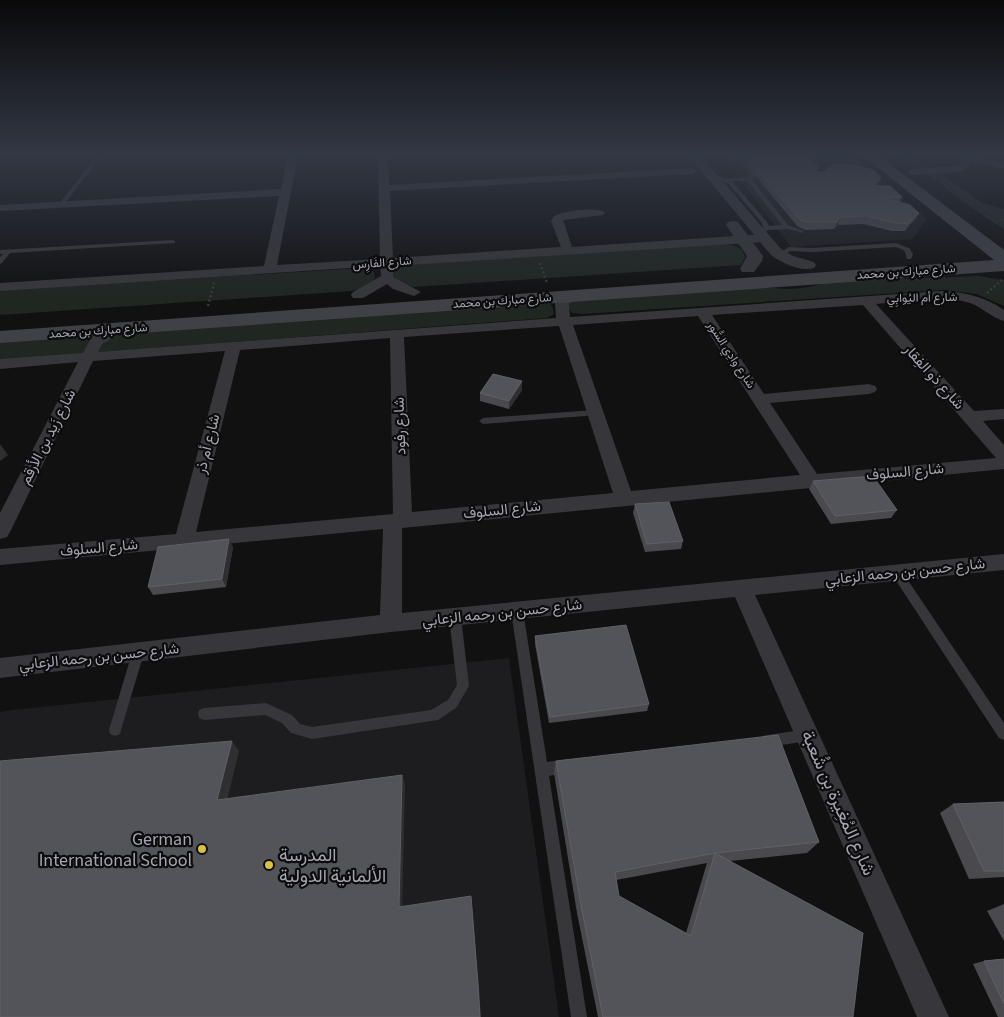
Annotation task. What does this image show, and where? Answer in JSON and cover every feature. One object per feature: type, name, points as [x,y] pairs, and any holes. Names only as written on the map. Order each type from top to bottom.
[{"type":"main road","points":[[930,202],[963,228],[1000,251]]},
{"type":"main road","points":[[946,202],[1000,251]]},
{"type":"main road","points":[[959,251],[964,240],[963,228]]},
{"type":"main road","name":"شارع مبارك بن محمد","points":[[0,320],[414,292],[545,290],[565,310],[903,265],[959,251],[1000,251]]},
{"type":"main road","points":[[903,265],[981,274],[1000,251]]},
{"type":"main road","name":"شارع مبارك بن محمد","points":[[0,337],[90,343],[117,330],[748,269],[808,265],[903,265]]},
{"type":"street","points":[[0,208],[105,202]]},
{"type":"street","points":[[270,270],[283,202]]},
{"type":"street","points":[[384,202],[387,278]]},
{"type":"street","points":[[736,202],[763,233],[779,255],[808,265]]},
{"type":"street","points":[[568,251],[557,221],[558,218],[565,215],[598,213]]},
{"type":"street","points":[[727,217],[755,256],[748,269]]},
{"type":"street","name":"شارع الفَارِس","points":[[0,287],[744,240],[763,233]]},
{"type":"street","points":[[387,278],[398,286],[414,292]]},
{"type":"street","points":[[358,295],[387,278]]},
{"type":"street","name":"شارع أم اليُوابِي","points":[[865,299],[942,295],[979,301],[991,306],[1004,317]]},
{"type":"street","points":[[0,364],[90,343],[233,347],[396,333],[565,310],[702,311],[865,299]]},
{"type":"street","name":"شارع ذو الفِقار","points":[[865,299],[1004,456]]},
{"type":"street","points":[[565,310],[595,413],[624,498]]},
{"type":"street","name":"شارع وادِي السُّور","points":[[702,311],[812,480]]},
{"type":"street","name":"شارع رفود","points":[[391,624],[398,520],[396,333]]},
{"type":"street","name":"شارع زَيد بن الأرقم","points":[[0,532],[90,343]]},
{"type":"street","name":"شارع أم ذر","points":[[184,541],[233,347]]},
{"type":"street","name":"شارع وادِي السُّور","points":[[760,399],[868,389]]},
{"type":"street","points":[[969,417],[1004,414]]},
{"type":"street","name":"شارع السلوف","points":[[0,557],[1004,463]]},
{"type":"street","name":"شارع حسن بن رحمه الزعابي","points":[[0,668],[455,617],[1004,562]]},
{"type":"street","name":"شارع المُغِيرة بن شُعبة","points":[[742,589],[933,1017]]},
{"type":"lane","points":[[747,202],[765,223],[763,233],[788,227]]},
{"type":"lane","points":[[769,202],[788,227],[801,232]]},
{"type":"lane","points":[[0,252],[173,242]]},
{"type":"lane","points":[[779,255],[789,249],[812,250],[896,245],[908,250],[903,265]]},
{"type":"lane","points":[[0,262],[8,251]]},
{"type":"lane","points":[[483,422],[595,413]]},
{"type":"lane","points":[[897,573],[1004,734]]},
{"type":"lane","points":[[517,611],[579,1017]]},
{"type":"lane","points":[[204,714],[266,709],[287,718],[296,729],[312,733],[434,716],[452,704],[463,686],[455,617]]},
{"type":"lane","points":[[115,730],[138,653]]},
{"type":"lane","points":[[758,742],[808,736]]},
{"type":"lane","points":[[542,770],[581,765]]},
{"type":"path","points":[[959,202],[1000,251],[979,301]]},
{"type":"path","points":[[537,253],[545,290]]},
{"type":"path","points":[[208,306],[217,273]]},
{"type":"shaded area","points":[[758,202],[907,202],[927,219],[913,239],[791,247]]},
{"type":"shaded area","points":[[965,202],[982,202],[1004,209],[1004,229]]},
{"type":"shaded area","points":[[723,244],[733,245],[742,250],[745,257],[741,265],[414,287],[398,285],[391,276],[391,269],[402,265]]},
{"type":"shaded area","points":[[365,268],[374,272],[375,279],[363,288],[352,291],[0,315],[0,290]]},
{"type":"shaded area","points":[[978,276],[1004,280],[1004,306],[976,294],[944,290],[582,314],[572,313],[568,302],[764,287],[795,289],[811,287],[826,282]]},
{"type":"shaded area","points":[[550,303],[554,314],[547,318],[0,360],[0,342]]},
{"type":"shaded area","name":"المدرسة الألمانية الدولية","points":[[509,658],[559,1017],[0,1017],[0,713],[3,711]]},
{"type":"building","points":[[785,202],[900,202],[910,205],[919,213],[909,224],[895,223],[866,216],[840,217],[837,222],[808,222],[800,220]]},
{"type":"building","points":[[493,374],[522,381],[509,401],[480,393]]},
{"type":"building","points":[[873,476],[897,510],[835,516],[813,481]]},
{"type":"building","points":[[669,502],[683,541],[647,544],[635,504]]},
{"type":"building","points":[[229,539],[222,579],[148,587],[158,547]]},
{"type":"building","points":[[626,625],[649,704],[550,717],[535,636]]},
{"type":"building","points":[[778,735],[819,842],[715,853],[863,933],[853,1017],[603,1017],[556,761]],"holes":[[[715,853],[691,936],[619,896],[615,872]]]},
{"type":"building","name":"المدرسة الألمانية الدولية","points":[[232,741],[217,800],[402,775],[399,907],[471,896],[480,1017],[0,1017],[0,761]]},
{"type":"building","points":[[1004,802],[1004,871],[984,871],[953,804]]},
{"type":"building","points":[[1004,959],[1004,1004],[984,961]]},
{"type":"place","name":"German International School","points":[[202,849]]},
{"type":"place","name":"المدرسة الألمانية الدولية","points":[[269,865]]}]
